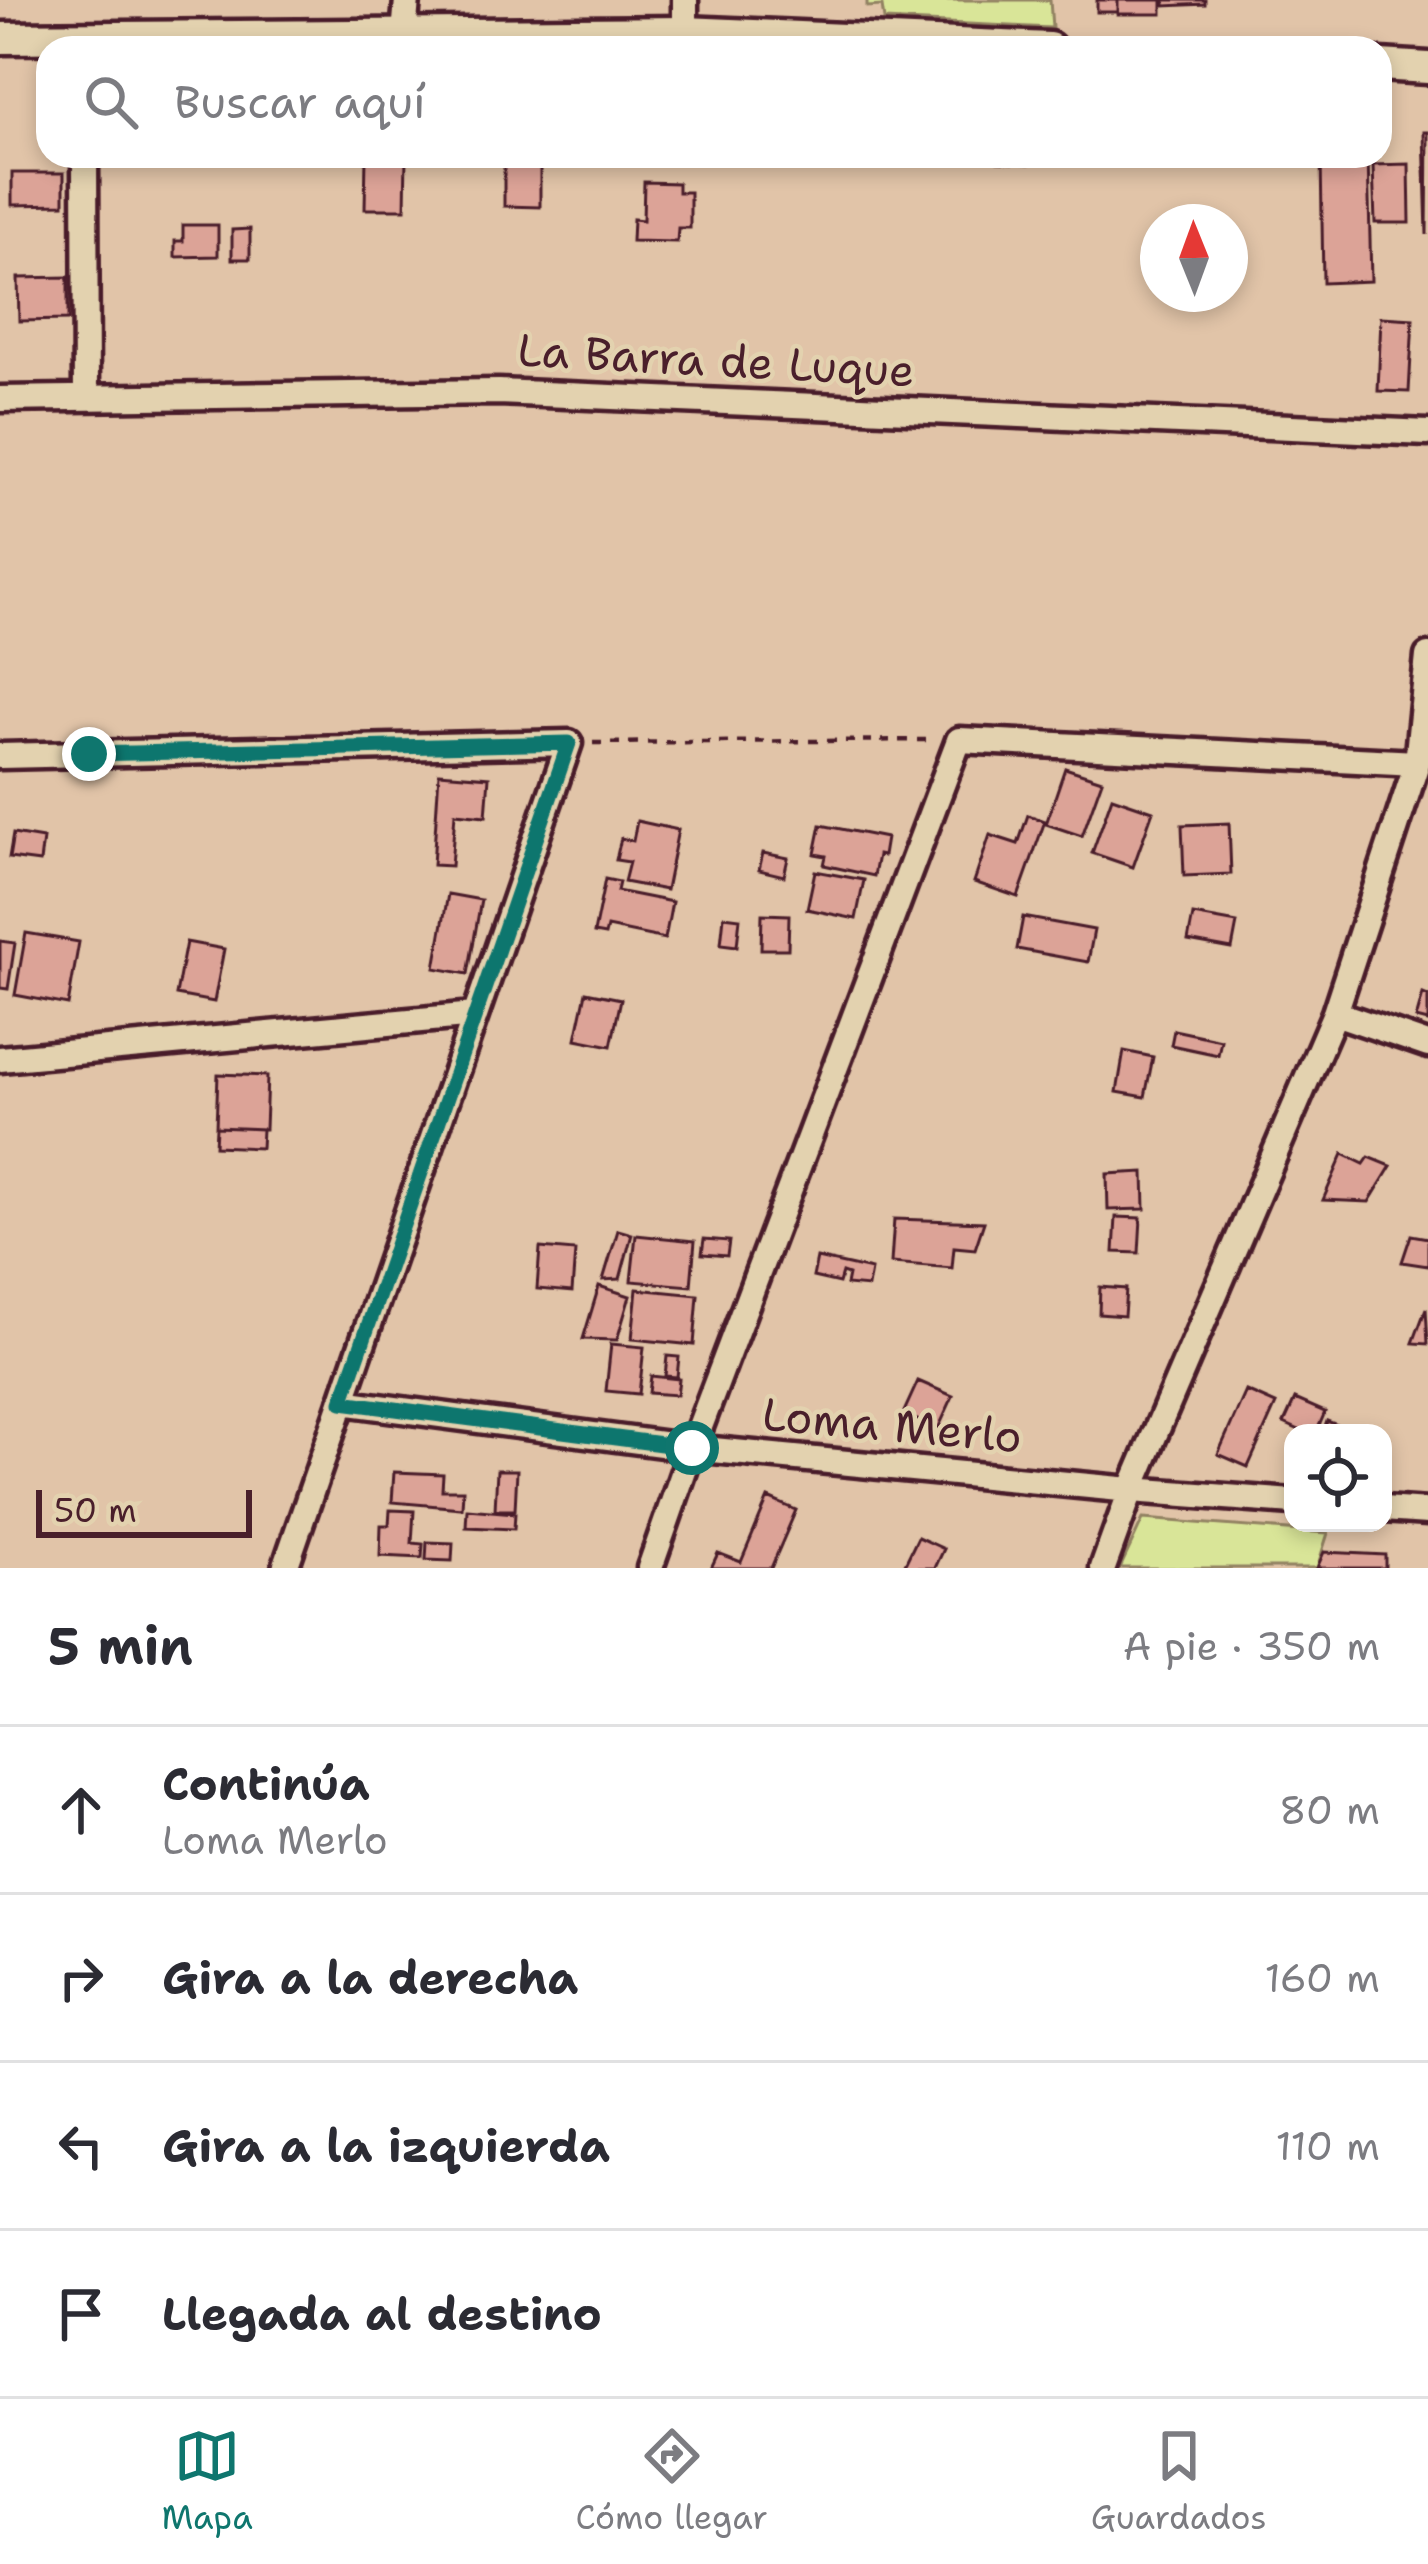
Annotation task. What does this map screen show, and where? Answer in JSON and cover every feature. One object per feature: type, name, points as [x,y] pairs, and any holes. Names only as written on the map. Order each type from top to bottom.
[{"type":"street","points":[[404,34],[407,0]]},
{"type":"street","points":[[685,0],[685,32]]},
{"type":"street","points":[[324,36],[685,32],[776,36]]},
{"type":"street","points":[[0,38],[36,40]]},
{"type":"street","points":[[1392,66],[1428,68]]},
{"type":"street","points":[[85,168],[86,396]]},
{"type":"street","name":"La Barra de Luque","points":[[0,399],[498,392],[1428,433]]},
{"type":"street","points":[[1103,1568],[1130,1490],[1335,1013],[1417,764],[1428,656]]},
{"type":"street","points":[[650,1568],[959,740],[1417,764]]},
{"type":"street","points":[[0,756],[569,743],[285,1568]]},
{"type":"street","points":[[1335,1013],[1428,1045]]},
{"type":"street","points":[[0,1059],[475,1015]]},
{"type":"street","name":"Loma Merlo","points":[[342,1402],[692,1448],[1284,1501]]},
{"type":"street","points":[[1392,1510],[1428,1512]]},
{"type":"path","points":[[569,743],[959,740]]},
{"type":"green space","points":[[867,0],[1050,0],[1052,28],[884,20],[882,6],[867,7]]},
{"type":"green space","points":[[1143,1519],[1328,1533],[1317,1568],[1120,1568]]},
{"type":"building","points":[[1097,0],[1118,0],[1118,12],[1097,12]]},
{"type":"building","points":[[1118,0],[1162,0],[1162,14],[1118,14]]},
{"type":"building","points":[[1165,0],[1205,0],[1205,4],[1165,6]]},
{"type":"building","points":[[1424,132],[1428,132],[1427,235]]},
{"type":"building","points":[[1409,164],[1410,223],[1375,223],[1373,168]]},
{"type":"building","points":[[366,168],[406,168],[405,209],[365,209]]},
{"type":"building","points":[[504,168],[540,168],[540,207],[504,206]]},
{"type":"building","points":[[1321,168],[1368,168],[1371,281],[1323,283]]},
{"type":"building","points":[[12,173],[64,173],[64,204],[12,205]]},
{"type":"building","points":[[644,182],[678,183],[678,192],[690,192],[690,228],[678,228],[677,242],[632,241],[633,219],[643,220]]},
{"type":"building","points":[[183,225],[218,225],[218,256],[175,257],[175,241],[183,241]]},
{"type":"building","points":[[250,229],[250,259],[232,259],[232,230]]},
{"type":"building","points":[[68,277],[68,320],[19,321],[18,278]]},
{"type":"building","points":[[1381,317],[1413,319],[1409,392],[1378,391]]},
{"type":"building","points":[[1065,768],[1102,780],[1082,836],[1046,824]]},
{"type":"building","points":[[439,773],[489,777],[486,816],[455,813],[451,866],[433,865]]},
{"type":"building","points":[[1112,797],[1153,811],[1133,867],[1092,853]]},
{"type":"building","points":[[1028,815],[1045,821],[1018,897],[974,882],[990,835],[1018,844]]},
{"type":"building","points":[[637,821],[678,830],[666,890],[624,882],[629,862],[616,860],[621,838],[633,841]]},
{"type":"building","points":[[1229,823],[1231,874],[1184,876],[1182,825]]},
{"type":"building","points":[[821,825],[886,838],[874,876],[824,865],[826,856],[815,854]]},
{"type":"building","points":[[13,834],[43,839],[40,862],[9,858]]},
{"type":"building","points":[[763,853],[788,858],[784,876],[759,870]]},
{"type":"building","points":[[815,871],[864,880],[856,919],[807,909]]},
{"type":"building","points":[[605,879],[619,882],[617,891],[672,902],[665,939],[607,927],[605,935],[594,933]]},
{"type":"building","points":[[448,894],[481,900],[468,974],[435,968]]},
{"type":"building","points":[[762,914],[789,915],[788,949],[761,949]]},
{"type":"building","points":[[1193,915],[1237,923],[1232,949],[1188,941]]},
{"type":"building","points":[[724,916],[740,918],[737,946],[721,944]]},
{"type":"building","points":[[1023,917],[1094,930],[1088,962],[1017,949]]},
{"type":"building","points":[[26,933],[79,942],[68,1005],[15,995]]},
{"type":"building","points":[[0,941],[15,943],[8,989],[0,988]]},
{"type":"building","points":[[186,942],[224,949],[214,1002],[176,995]]},
{"type":"building","points":[[586,992],[621,999],[611,1046],[576,1039]]},
{"type":"building","points":[[1423,994],[1428,996],[1428,1022],[1416,1019]]},
{"type":"building","points":[[1174,1030],[1221,1040],[1218,1055],[1171,1045]]},
{"type":"building","points":[[1124,1051],[1153,1057],[1145,1097],[1117,1092]]},
{"type":"building","points":[[218,1074],[267,1076],[265,1129],[216,1127]]},
{"type":"building","points":[[216,1127],[262,1129],[261,1148],[215,1146]]},
{"type":"building","points":[[1343,1154],[1364,1164],[1369,1157],[1391,1166],[1369,1202],[1323,1200]]},
{"type":"building","points":[[1144,1172],[1145,1209],[1108,1210],[1107,1174]]},
{"type":"building","points":[[1116,1217],[1141,1218],[1139,1253],[1114,1252]]},
{"type":"building","points":[[894,1219],[984,1222],[975,1249],[954,1247],[952,1268],[891,1263]]},
{"type":"building","points":[[618,1230],[632,1234],[620,1279],[603,1280]]},
{"type":"building","points":[[636,1235],[695,1241],[691,1286],[631,1281]]},
{"type":"building","points":[[1411,1235],[1428,1238],[1428,1266],[1402,1262]]},
{"type":"building","points":[[704,1239],[729,1241],[727,1256],[702,1254]]},
{"type":"building","points":[[540,1248],[575,1251],[572,1292],[537,1289]]},
{"type":"building","points":[[817,1258],[871,1270],[868,1287],[846,1285],[848,1275],[842,1273],[839,1283],[813,1277]]},
{"type":"building","points":[[599,1286],[630,1296],[617,1340],[583,1339]]},
{"type":"building","points":[[1100,1287],[1126,1289],[1124,1316],[1099,1314]]},
{"type":"building","points":[[637,1289],[698,1295],[694,1345],[632,1339]]},
{"type":"building","points":[[1426,1308],[1428,1344],[1413,1343]]},
{"type":"building","points":[[611,1344],[644,1347],[639,1394],[606,1391]]},
{"type":"building","points":[[667,1356],[679,1357],[677,1377],[665,1376]]},
{"type":"building","points":[[651,1376],[679,1379],[677,1395],[649,1393]]},
{"type":"building","points":[[918,1381],[953,1396],[938,1429],[903,1414]]},
{"type":"building","points":[[1246,1391],[1276,1404],[1248,1467],[1218,1454]]},
{"type":"building","points":[[1295,1399],[1325,1412],[1320,1424],[1284,1423]]},
{"type":"building","points":[[497,1470],[517,1470],[515,1510],[495,1510]]},
{"type":"building","points":[[394,1472],[443,1474],[442,1490],[463,1490],[462,1508],[392,1502]]},
{"type":"building","points":[[768,1498],[796,1510],[771,1568],[711,1568],[718,1553],[741,1562]]},
{"type":"building","points":[[467,1509],[515,1513],[514,1529],[466,1527]]},
{"type":"building","points":[[390,1510],[414,1511],[412,1543],[423,1544],[422,1558],[380,1556],[381,1525],[389,1525]]},
{"type":"building","points":[[918,1537],[944,1549],[935,1568],[903,1568]]},
{"type":"building","points":[[427,1542],[453,1543],[452,1561],[426,1560]]},
{"type":"building","points":[[1324,1552],[1385,1555],[1385,1568],[1317,1568]]},
{"type":"route","points":[[89,754],[569,743],[342,1402],[692,1448]]}]
